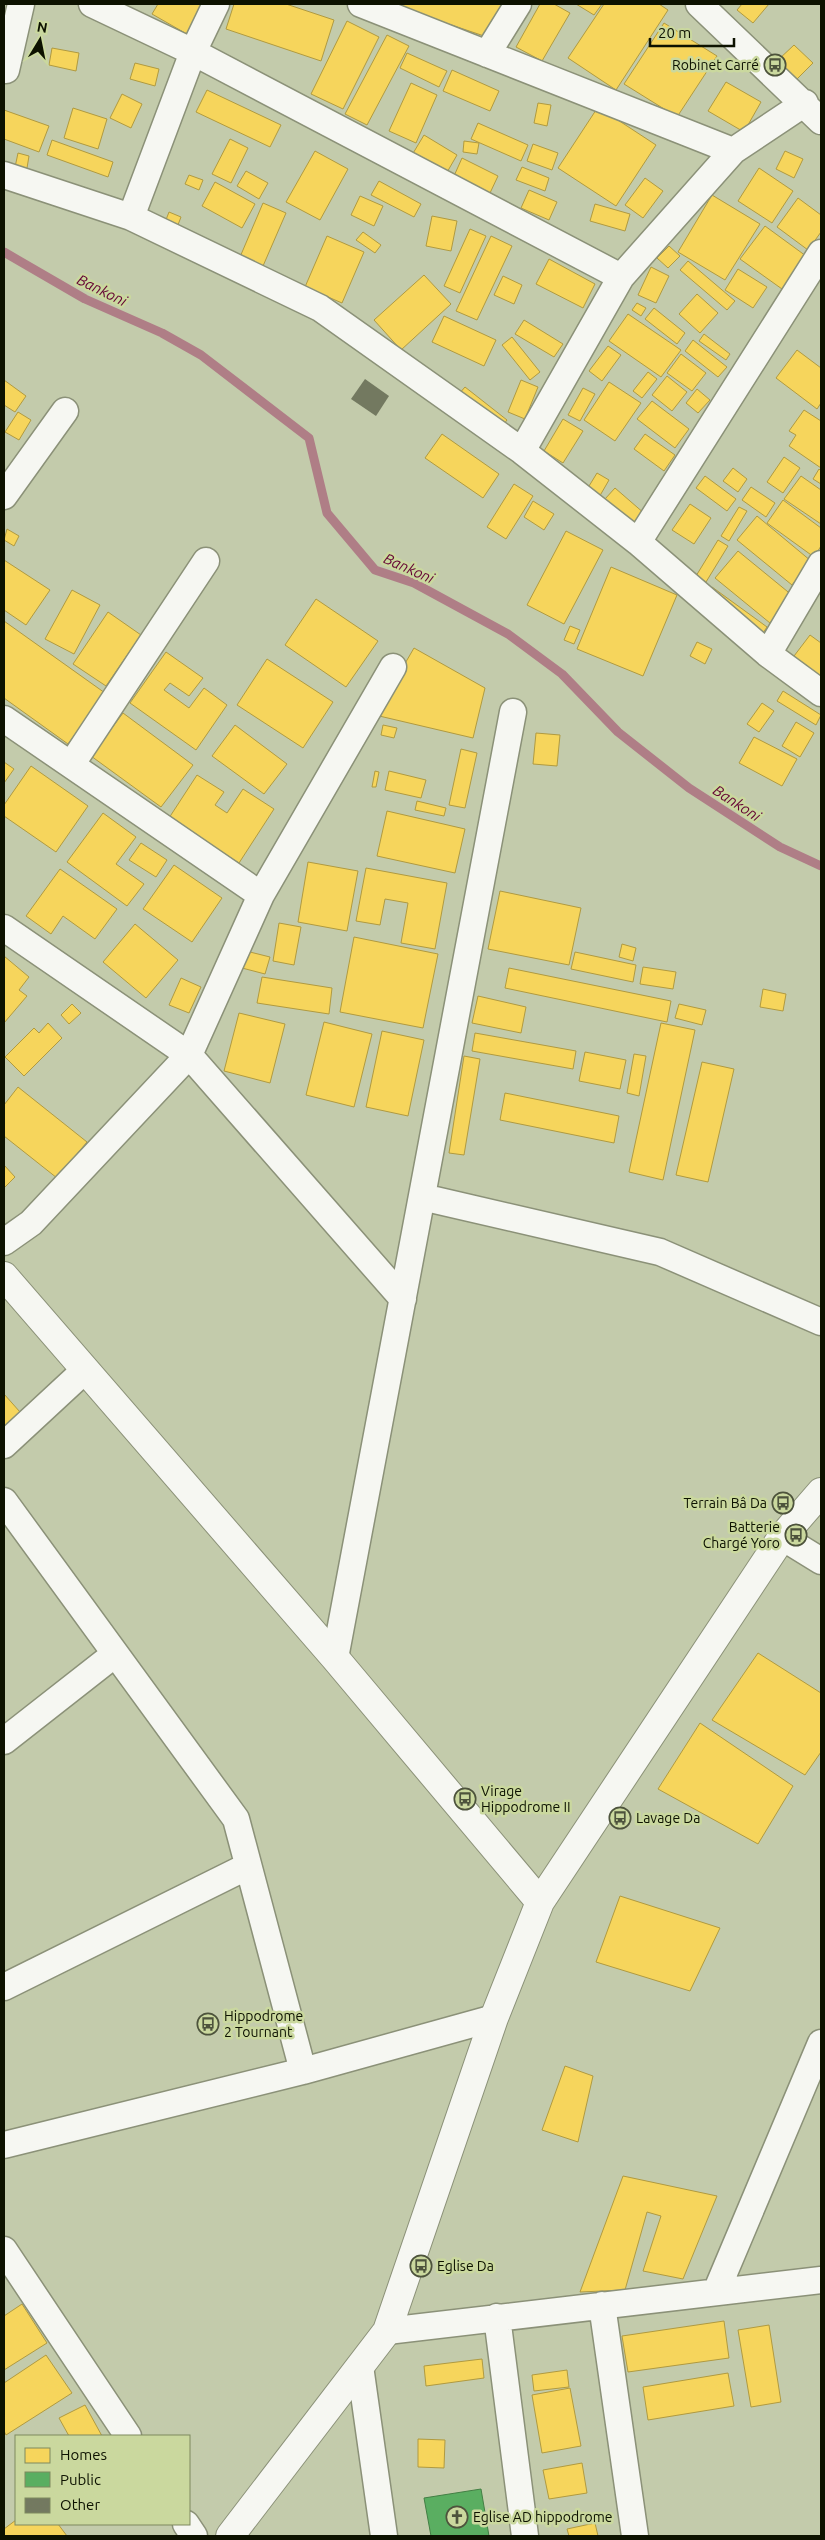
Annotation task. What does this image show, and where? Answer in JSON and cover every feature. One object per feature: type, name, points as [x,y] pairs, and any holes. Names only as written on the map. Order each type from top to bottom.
[{"type":"street","points":[[6,70],[22,4]]},
{"type":"street","points":[[92,4],[193,52],[621,277]]},
{"type":"street","points":[[132,217],[193,52],[216,4]]},
{"type":"street","points":[[361,4],[733,151]]},
{"type":"street","points":[[487,54],[518,4]]},
{"type":"street","points":[[522,451],[621,277],[733,151],[816,112],[699,4]]},
{"type":"street","points":[[4,176],[132,217],[320,308],[522,451],[638,542],[768,654],[821,693]]},
{"type":"street","points":[[638,542],[821,254]]},
{"type":"street","points":[[4,496],[65,411]]},
{"type":"street","points":[[71,765],[206,561]]},
{"type":"street","points":[[768,654],[821,564]]},
{"type":"street","points":[[4,1242],[31,1223],[189,1055],[261,895],[393,667]]},
{"type":"street","points":[[335,1658],[514,712]]},
{"type":"street","points":[[4,719],[261,895]]},
{"type":"street","points":[[4,928],[189,1055],[403,1299]]},
{"type":"street","points":[[422,1196],[660,1252],[821,1322]]},
{"type":"street","points":[[4,1276],[335,1658],[540,1902]]},
{"type":"street","points":[[4,1446],[85,1370]]},
{"type":"street","points":[[230,2536],[387,2331],[494,2018],[540,1902],[782,1537],[821,1492]]},
{"type":"street","points":[[4,1501],[236,1819],[303,2071]]},
{"type":"street","points":[[782,1537],[821,1561]]},
{"type":"street","points":[[4,1741],[115,1654]]},
{"type":"street","points":[[4,1987],[248,1866]]},
{"type":"street","points":[[4,2145],[303,2071],[494,2018]]},
{"type":"street","points":[[716,2292],[818,2063]]},
{"type":"street","points":[[4,2250],[127,2435]]},
{"type":"street","points":[[387,2331],[821,2280]]},
{"type":"street","points":[[602,2305],[635,2536]]},
{"type":"street","points":[[497,2317],[525,2536]]},
{"type":"street","points":[[360,2366],[384,2536]]},
{"type":"street","points":[[187,2525],[194,2536]]},
{"type":"building: Homes","points":[[158,4],[211,4],[192,37],[152,14]]},
{"type":"building: Homes","points":[[234,4],[286,4],[334,20],[321,61],[226,29]]},
{"type":"building: Homes","points":[[389,4],[505,4],[493,39]]},
{"type":"building: Homes","points":[[540,4],[554,4],[570,13],[542,61],[516,47]]},
{"type":"building: Homes","points":[[576,4],[602,4],[594,15]]},
{"type":"building: Homes","points":[[604,4],[659,4],[668,10],[616,90],[568,58]]},
{"type":"building: Homes","points":[[742,4],[769,4],[753,23],[737,10]]},
{"type":"building: Homes","points":[[347,21],[379,37],[343,109],[311,94]]},
{"type":"building: Homes","points":[[664,23],[717,56],[677,117],[624,84]]},
{"type":"building: Homes","points":[[387,35],[409,46],[367,125],[345,114]]},
{"type":"building: Homes","points":[[794,45],[813,63],[797,79],[778,60]]},
{"type":"building: Homes","points":[[52,48],[79,53],[76,71],[49,65]]},
{"type":"building: Homes","points":[[407,53],[447,71],[439,87],[400,68]]},
{"type":"building: Homes","points":[[135,63],[159,69],[155,86],[130,79]]},
{"type":"building: Homes","points":[[452,70],[499,91],[490,111],[443,91]]},
{"type":"building: Homes","points":[[726,82],[761,102],[744,132],[708,111]]},
{"type":"building: Homes","points":[[411,83],[437,95],[416,143],[389,131]]},
{"type":"building: Homes","points":[[207,90],[281,125],[270,147],[196,112]]},
{"type":"building: Homes","points":[[122,94],[142,104],[131,128],[110,118]]},
{"type":"building: Homes","points":[[538,103],[551,105],[547,126],[534,123]]},
{"type":"building: Homes","points":[[598,107],[656,145],[616,206],[558,168]]},
{"type":"building: Homes","points":[[73,108],[107,119],[98,149],[64,138]]},
{"type":"building: Homes","points":[[4,110],[49,126],[39,152],[4,139]]},
{"type":"building: Homes","points":[[478,123],[528,145],[521,161],[471,139]]},
{"type":"building: Homes","points":[[424,135],[457,155],[446,174],[412,155]]},
{"type":"building: Homes","points":[[230,139],[248,148],[231,183],[212,174]]},
{"type":"building: Homes","points":[[52,140],[113,162],[108,177],[47,155]]},
{"type":"building: Homes","points":[[464,141],[479,143],[477,154],[463,152]]},
{"type":"building: Homes","points":[[533,144],[558,153],[552,170],[527,161]]},
{"type":"building: Homes","points":[[315,151],[348,169],[320,220],[286,202]]},
{"type":"building: Homes","points":[[785,151],[803,159],[794,178],[776,169]]},
{"type":"building: Homes","points":[[18,153],[29,156],[26,174],[14,172]]},
{"type":"building: Homes","points":[[462,158],[498,176],[490,193],[454,176]]},
{"type":"building: Homes","points":[[522,167],[549,178],[545,191],[516,180]]},
{"type":"building: Homes","points":[[759,168],[793,191],[772,223],[738,201]]},
{"type":"building: Homes","points":[[246,171],[268,183],[259,199],[237,186]]},
{"type":"building: Homes","points":[[189,175],[203,180],[199,190],[185,184]]},
{"type":"building: Homes","points":[[645,178],[663,191],[643,218],[625,205]]},
{"type":"building: Homes","points":[[379,181],[421,204],[414,217],[371,195]]},
{"type":"building: Homes","points":[[215,182],[255,204],[242,228],[202,206]]},
{"type":"building: Homes","points":[[529,190],[557,202],[549,220],[521,208]]},
{"type":"building: Homes","points":[[712,195],[760,224],[725,280],[678,252]]},
{"type":"building: Homes","points":[[360,196],[383,206],[374,226],[351,215]]},
{"type":"building: Homes","points":[[798,198],[821,215],[821,232],[808,250],[777,227]]},
{"type":"building: Homes","points":[[263,203],[286,213],[263,266],[240,257]]},
{"type":"building: Homes","points":[[595,204],[630,214],[625,231],[590,221]]},
{"type":"building: Homes","points":[[169,212],[181,217],[176,230],[164,225]]},
{"type":"building: Homes","points":[[432,216],[457,221],[451,251],[426,246]]},
{"type":"building: Homes","points":[[765,226],[806,256],[782,289],[740,259]]},
{"type":"building: Homes","points":[[470,229],[486,236],[460,293],[444,286]]},
{"type":"building: Homes","points":[[363,232],[381,245],[375,253],[356,240]]},
{"type":"building: Homes","points":[[327,236],[364,252],[342,303],[305,287]]},
{"type":"building: Homes","points":[[491,236],[512,246],[477,320],[456,311]]},
{"type":"building: Homes","points":[[669,246],[680,256],[668,268],[657,258]]},
{"type":"building: Homes","points":[[549,259],[595,284],[583,308],[536,284]]},
{"type":"building: Homes","points":[[688,261],[735,301],[727,310],[680,270]]},
{"type":"building: Homes","points":[[651,267],[669,276],[656,303],[638,295]]},
{"type":"building: Homes","points":[[738,269],[767,287],[753,308],[725,290]]},
{"type":"building: Homes","points":[[424,275],[451,304],[401,350],[374,320]]},
{"type":"building: Homes","points":[[503,276],[522,285],[514,304],[494,295]]},
{"type":"building: Homes","points":[[697,294],[718,313],[700,333],[679,314]]},
{"type":"building: Homes","points":[[637,303],[646,308],[641,316],[632,310]]},
{"type":"building: Homes","points":[[654,308],[685,333],[677,344],[645,319]]},
{"type":"building: Homes","points":[[628,314],[681,350],[661,377],[609,341]]},
{"type":"building: Homes","points":[[444,316],[496,340],[484,366],[432,342]]},
{"type":"building: Homes","points":[[524,320],[563,344],[554,357],[515,334]]},
{"type":"building: Homes","points":[[704,334],[730,354],[726,360],[699,341]]},
{"type":"building: Homes","points":[[512,337],[540,372],[530,380],[502,345]]},
{"type":"building: Homes","points":[[693,340],[727,367],[718,377],[685,351]]},
{"type":"building: Homes","points":[[608,346],[621,355],[602,381],[589,371]]},
{"type":"building: Homes","points":[[797,350],[821,368],[821,403],[817,409],[776,378]]},
{"type":"building: Homes","points":[[681,354],[706,373],[692,391],[667,373]]},
{"type":"building: Homes","points":[[648,372],[657,379],[642,398],[633,391]]},
{"type":"building: Homes","points":[[667,376],[687,392],[672,411],[652,395]]},
{"type":"building: Homes","points":[[4,380],[26,396],[15,412],[4,405]]},
{"type":"building: Homes","points":[[521,380],[538,387],[525,419],[508,412]]},
{"type":"building: Homes","points":[[609,382],[641,403],[615,441],[584,420]]},
{"type":"building: Homes","points":[[465,387],[507,420],[500,429],[458,395]]},
{"type":"building: Homes","points":[[583,388],[595,394],[580,421],[568,415]]},
{"type":"building: Homes","points":[[697,389],[710,400],[698,413],[686,403]]},
{"type":"building: Homes","points":[[652,401],[689,429],[675,448],[637,419]]},
{"type":"building: Homes","points":[[804,410],[821,421],[821,468],[789,446],[796,435],[789,431]]},
{"type":"building: Homes","points":[[18,412],[31,420],[19,440],[5,432]]},
{"type":"building: Homes","points":[[563,419],[583,431],[563,463],[544,451]]},
{"type":"building: Homes","points":[[442,434],[499,474],[483,498],[425,458]]},
{"type":"building: Homes","points":[[645,434],[675,455],[664,471],[634,449]]},
{"type":"building: Homes","points":[[784,457],[800,468],[783,493],[767,482]]},
{"type":"building: Homes","points":[[733,468],[747,479],[738,492],[723,481]]},
{"type":"building: Homes","points":[[819,469],[821,471],[821,484],[813,479]]},
{"type":"building: Homes","points":[[597,473],[609,480],[598,499],[586,491]]},
{"type":"building: Homes","points":[[705,476],[736,499],[727,511],[696,488]]},
{"type":"building: Homes","points":[[801,476],[821,490],[821,524],[784,499]]},
{"type":"building: Homes","points":[[514,484],[533,496],[506,539],[487,527]]},
{"type":"building: Homes","points":[[751,487],[775,503],[766,517],[742,500]]},
{"type":"building: Homes","points":[[615,488],[645,514],[635,526],[605,499]]},
{"type":"building: Homes","points":[[783,500],[821,528],[821,546],[814,557],[767,523]]},
{"type":"building: Homes","points":[[533,501],[554,514],[544,530],[524,517]]},
{"type":"building: Homes","points":[[690,504],[711,518],[694,544],[672,530]]},
{"type":"building: Homes","points":[[739,507],[747,511],[729,541],[721,536]]},
{"type":"building: Homes","points":[[757,516],[811,561],[792,585],[737,540]]},
{"type":"building: Homes","points":[[7,529],[19,536],[14,546],[4,540]]},
{"type":"building: Homes","points":[[566,531],[603,550],[564,624],[527,605]]},
{"type":"building: Homes","points":[[718,540],[728,546],[706,582],[696,576]]},
{"type":"building: Homes","points":[[738,551],[793,596],[770,623],[715,578]]},
{"type":"building: Homes","points":[[4,560],[50,590],[26,625],[4,610]]},
{"type":"building: Homes","points":[[611,567],[677,595],[643,676],[577,649]]},
{"type":"building: Homes","points":[[712,587],[767,627],[755,645],[699,605]]},
{"type":"building: Homes","points":[[72,590],[100,605],[74,654],[45,639]]},
{"type":"building: Homes","points":[[316,599],[378,641],[346,687],[285,645]]},
{"type":"building: Homes","points":[[108,612],[141,635],[106,686],[73,664]]},
{"type":"building: Homes","points":[[4,621],[105,693],[68,744],[4,698]]},
{"type":"building: Homes","points":[[570,626],[580,630],[574,644],[564,640]]},
{"type":"building: Homes","points":[[810,635],[821,643],[821,682],[791,660]]},
{"type":"building: Homes","points":[[697,642],[712,649],[705,664],[690,656]]},
{"type":"building: Homes","points":[[414,648],[485,688],[473,738],[375,715]]},
{"type":"building: Homes","points":[[166,652],[203,678],[189,696],[170,683],[164,690],[189,708],[204,688],[227,705],[196,750],[130,703]]},
{"type":"building: Homes","points":[[267,659],[333,702],[303,748],[237,705]]},
{"type":"building: Homes","points":[[783,691],[821,715],[816,725],[777,701]]},
{"type":"building: Homes","points":[[762,703],[774,711],[759,732],[747,724]]},
{"type":"building: Homes","points":[[123,713],[193,765],[161,807],[91,756]]},
{"type":"building: Homes","points":[[796,722],[814,733],[800,757],[782,746]]},
{"type":"building: Homes","points":[[235,725],[287,764],[264,794],[212,756]]},
{"type":"building: Homes","points":[[383,725],[397,728],[394,738],[381,735]]},
{"type":"building: Homes","points":[[536,733],[560,735],[557,766],[533,764]]},
{"type":"building: Homes","points":[[754,737],[797,759],[782,786],[739,763]]},
{"type":"building: Homes","points":[[461,749],[477,753],[465,808],[449,805]]},
{"type":"building: Homes","points":[[4,762],[14,769],[4,783]]},
{"type":"building: Homes","points":[[31,766],[88,806],[56,852],[4,816],[4,805]]},
{"type":"building: Homes","points":[[375,771],[379,772],[376,787],[372,787]]},
{"type":"building: Homes","points":[[389,771],[426,780],[421,798],[385,790]]},
{"type":"building: Homes","points":[[197,775],[224,792],[215,805],[227,813],[243,789],[274,809],[239,863],[169,818]]},
{"type":"building: Homes","points":[[417,801],[446,808],[444,816],[415,810]]},
{"type":"building: Homes","points":[[387,811],[465,829],[455,873],[377,856]]},
{"type":"building: Homes","points":[[103,813],[136,837],[116,864],[144,884],[127,906],[67,862]]},
{"type":"building: Homes","points":[[141,843],[167,860],[156,877],[129,860]]},
{"type":"building: Homes","points":[[308,862],[358,871],[347,931],[298,922]]},
{"type":"building: Homes","points":[[174,865],[222,898],[192,942],[143,909]]},
{"type":"building: Homes","points":[[366,868],[447,883],[435,949],[401,943],[408,903],[385,899],[380,925],[356,921]]},
{"type":"building: Homes","points":[[60,869],[117,909],[95,939],[63,916],[51,934],[26,916]]},
{"type":"building: Homes","points":[[500,891],[581,908],[569,965],[488,949]]},
{"type":"building: Homes","points":[[279,923],[301,927],[294,965],[273,961]]},
{"type":"building: Homes","points":[[135,924],[178,960],[146,998],[103,962]]},
{"type":"building: Homes","points":[[354,937],[438,954],[423,1028],[340,1012]]},
{"type":"building: Homes","points":[[622,944],[636,948],[633,961],[619,957]]},
{"type":"building: Homes","points":[[246,951],[270,957],[265,974],[242,968]]},
{"type":"building: Homes","points":[[575,952],[636,965],[633,982],[571,969]]},
{"type":"building: Homes","points":[[4,956],[29,977],[19,990],[27,996],[4,1023]]},
{"type":"building: Homes","points":[[643,967],[676,972],[673,989],[640,984]]},
{"type":"building: Homes","points":[[509,968],[671,1001],[667,1022],[505,988]]},
{"type":"building: Homes","points":[[262,977],[332,988],[329,1014],[257,1003]]},
{"type":"building: Homes","points":[[181,978],[201,987],[189,1013],[169,1005]]},
{"type":"building: Homes","points":[[763,989],[786,994],[783,1011],[760,1007]]},
{"type":"building: Homes","points":[[478,996],[526,1007],[521,1033],[472,1023]]},
{"type":"building: Homes","points":[[72,1004],[81,1013],[69,1024],[61,1015]]},
{"type":"building: Homes","points":[[679,1004],[706,1010],[702,1025],[675,1018]]},
{"type":"building: Homes","points":[[239,1013],[285,1024],[270,1083],[224,1071]]},
{"type":"building: Homes","points":[[324,1022],[372,1034],[354,1107],[306,1095]]},
{"type":"building: Homes","points":[[48,1023],[62,1038],[24,1076],[5,1057],[34,1028],[39,1033]]},
{"type":"building: Homes","points":[[661,1023],[695,1030],[663,1180],[629,1172]]},
{"type":"building: Homes","points":[[382,1031],[424,1040],[408,1116],[366,1107]]},
{"type":"building: Homes","points":[[475,1033],[576,1051],[573,1069],[472,1051]]},
{"type":"building: Homes","points":[[585,1052],[626,1060],[620,1089],[579,1081]]},
{"type":"building: Homes","points":[[634,1054],[646,1056],[639,1096],[627,1093]]},
{"type":"building: Homes","points":[[464,1056],[480,1059],[464,1155],[449,1153]]},
{"type":"building: Homes","points":[[702,1062],[734,1069],[708,1182],[676,1175]]},
{"type":"building: Homes","points":[[18,1087],[87,1142],[57,1178],[4,1136],[4,1105]]},
{"type":"building: Homes","points":[[505,1093],[619,1116],[614,1143],[500,1120]]},
{"type":"building: Homes","points":[[4,1165],[15,1177],[4,1188]]},
{"type":"building: Homes","points":[[4,1394],[20,1412],[4,1431]]},
{"type":"building: Homes","points":[[758,1653],[821,1693],[821,1752],[805,1775],[712,1720]]},
{"type":"building: Homes","points":[[700,1723],[793,1786],[758,1844],[658,1789]]},
{"type":"building: Homes","points":[[620,1896],[720,1928],[690,1991],[596,1962]]},
{"type":"building: Homes","points":[[565,2066],[593,2076],[578,2142],[542,2130]]},
{"type":"building: Homes","points":[[623,2176],[717,2196],[683,2279],[643,2271],[661,2216],[647,2212],[625,2290],[580,2292]]},
{"type":"building: Homes","points":[[22,2304],[47,2343],[4,2370],[4,2316]]},
{"type":"building: Homes","points":[[724,2321],[729,2358],[628,2372],[622,2336]]},
{"type":"building: Homes","points":[[769,2325],[781,2402],[751,2407],[738,2330]]},
{"type":"building: Homes","points":[[46,2355],[72,2393],[6,2435],[4,2431],[4,2383]]},
{"type":"building: Homes","points":[[482,2359],[484,2378],[426,2386],[424,2366]]},
{"type":"building: Homes","points":[[567,2370],[569,2387],[534,2391],[532,2375]]},
{"type":"building: Homes","points":[[728,2373],[734,2406],[648,2420],[643,2387]]},
{"type":"building: Homes","points":[[570,2388],[581,2446],[542,2453],[532,2395]]},
{"type":"building: Homes","points":[[85,2405],[101,2435],[68,2435],[59,2418]]},
{"type":"building: Homes","points":[[418,2439],[445,2440],[444,2468],[418,2467]]},
{"type":"building: Homes","points":[[582,2463],[587,2493],[549,2499],[543,2470]]},
{"type":"building: Homes","points":[[15,2521],[15,2525],[59,2525],[67,2536],[4,2536],[4,2529]]},
{"type":"building: Homes","points":[[595,2523],[598,2536],[569,2536],[567,2529]]},
{"type":"building: Public","name":"Eglise AD hippodrome","points":[[481,2489],[489,2536],[431,2536],[424,2498]]},
{"type":"building: Other","points":[[365,379],[389,396],[376,416],[351,399]]},
{"type":"waterway","name":"Bankoni","points":[[4,252],[85,299],[162,333],[201,355],[309,438],[327,513],[375,570],[414,583],[508,634],[562,674],[618,732],[689,788],[780,847],[821,866]]},
{"type":"place","name":"Robinet Carré","points":[[775,65]]},
{"type":"place","name":"Terrain Bâ Da","points":[[783,1503]]},
{"type":"place","name":"Batterie Chargé Yoro","points":[[796,1535]]},
{"type":"place","name":"Virage Hippodrome II","points":[[465,1799]]},
{"type":"place","name":"Lavage Da","points":[[620,1818]]},
{"type":"place","name":"Hippodrome 2 Tournant","points":[[208,2024]]},
{"type":"place","name":"Eglise Da","points":[[421,2266]]},
{"type":"place","name":"Eglise AD hippodrome","points":[[457,2517]]}]
